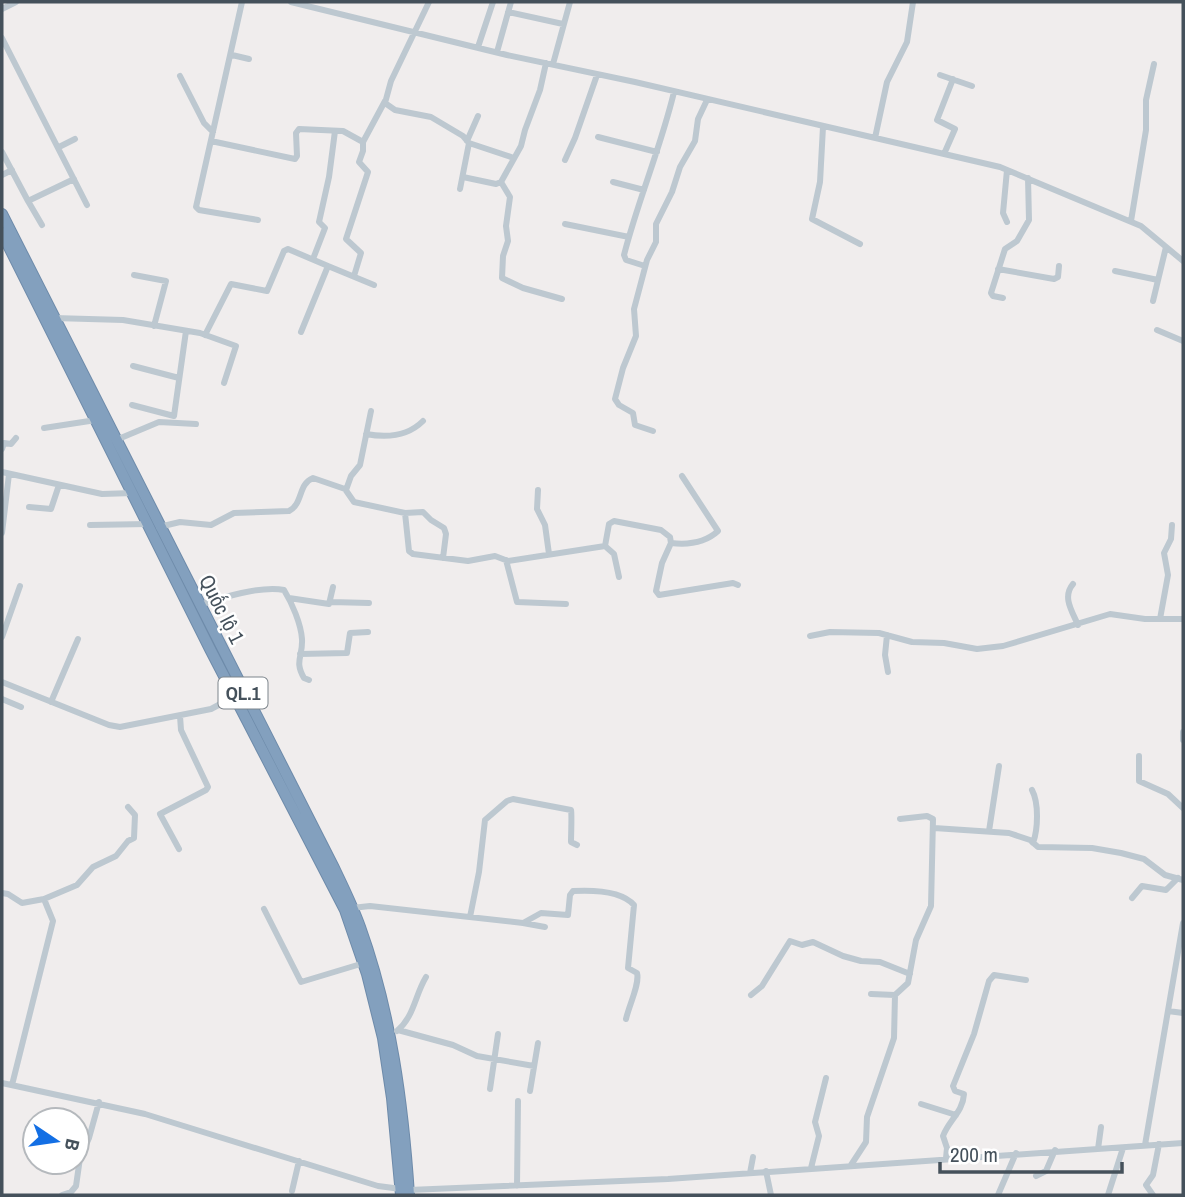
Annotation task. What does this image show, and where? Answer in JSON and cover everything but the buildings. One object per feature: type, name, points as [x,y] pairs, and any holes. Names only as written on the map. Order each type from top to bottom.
[{"type":"highway","name":"Quốc lộ 1","points":[[2,214],[116,440],[154,525],[352,927],[386,1051],[405,1192]]},
{"type":"highway","name":"Quốc lộ 1","points":[[2,233],[133,493],[199,605],[239,694],[352,908],[394,1033],[405,1192]]},
{"type":"street","points":[[2,9],[16,2]]},
{"type":"street","points":[[242,2],[197,209],[258,220]]},
{"type":"street","points":[[291,2],[1007,170],[1131,221],[1148,230],[1183,261]]},
{"type":"street","points":[[354,276],[361,253],[346,237],[368,173],[359,162],[363,142],[385,101],[391,80],[429,2]]},
{"type":"street","points":[[478,47],[493,2]]},
{"type":"street","points":[[497,52],[511,2]]},
{"type":"street","points":[[463,177],[496,184],[501,182],[521,146],[569,2]]},
{"type":"street","points":[[874,138],[887,82],[907,42],[912,2]]},
{"type":"street","points":[[508,12],[563,24]]},
{"type":"street","points":[[2,38],[87,205]]},
{"type":"street","points":[[232,55],[249,60]]},
{"type":"street","points":[[1131,221],[1146,130],[1146,100],[1154,64]]},
{"type":"street","points":[[565,160],[597,75]]},
{"type":"street","points":[[940,75],[972,86]]},
{"type":"street","points":[[180,76],[204,123],[213,132]]},
{"type":"street","points":[[944,154],[955,129],[937,120],[953,79]]},
{"type":"street","points":[[645,266],[624,258],[674,92]]},
{"type":"street","points":[[653,431],[635,425],[633,413],[615,401],[636,335],[633,317],[645,266],[656,242],[657,217],[672,192],[687,153],[695,141],[698,119],[707,100]]},
{"type":"street","points":[[385,101],[395,110],[431,117],[463,136],[468,142],[514,158]]},
{"type":"street","points":[[460,189],[468,142],[478,116]]},
{"type":"street","points":[[823,127],[820,182],[812,219],[860,244]]},
{"type":"street","points":[[211,141],[295,159],[299,129],[345,132],[363,142]]},
{"type":"street","points":[[313,259],[324,230],[319,222],[335,131]]},
{"type":"street","points":[[598,136],[657,152]]},
{"type":"street","points":[[58,147],[75,139]]},
{"type":"street","points":[[2,152],[41,225]]},
{"type":"street","points":[[2,175],[12,170]]},
{"type":"street","points":[[1007,170],[1003,213],[1007,222]]},
{"type":"street","points":[[1003,298],[991,295],[1006,246],[1017,241],[1028,223],[1028,178]]},
{"type":"street","points":[[28,201],[74,179]]},
{"type":"street","points":[[501,182],[510,197],[503,279],[523,288],[562,299]]},
{"type":"street","points":[[613,182],[644,190]]},
{"type":"street","points":[[565,223],[629,237]]},
{"type":"street","points":[[1153,301],[1166,247]]},
{"type":"street","points":[[205,335],[232,284],[265,292],[285,249],[374,285]]},
{"type":"street","points":[[301,332],[328,266]]},
{"type":"street","points":[[998,269],[1054,279],[1058,277],[1059,266]]},
{"type":"street","points":[[1115,271],[1158,280]]},
{"type":"street","points":[[134,275],[166,281],[154,326]]},
{"type":"street","points":[[54,318],[106,318],[205,335],[237,347],[224,383]]},
{"type":"street","points":[[1157,330],[1183,341]]},
{"type":"street","points":[[132,405],[173,416],[186,331]]},
{"type":"street","points":[[133,366],[179,378]]},
{"type":"street","points":[[346,490],[351,476],[360,465],[370,411]]},
{"type":"street","points":[[44,428],[96,420]]},
{"type":"street","points":[[366,434],[399,434],[415,429],[424,421]]},
{"type":"street","points":[[116,440],[159,422],[196,424]]},
{"type":"street","points":[[2,449],[4,443],[11,443],[16,438]]},
{"type":"street","points":[[2,533],[6,473],[102,494],[133,493]]},
{"type":"street","points":[[671,542],[690,544],[718,531],[682,477]]},
{"type":"street","points":[[90,525],[154,525],[180,522],[211,525],[234,513],[289,511],[295,508],[302,487],[311,478],[346,490],[354,502],[405,513],[423,512],[444,528],[446,534],[443,558]]},
{"type":"street","points":[[29,507],[51,509],[59,485]]},
{"type":"street","points":[[538,490],[537,509],[545,525],[549,554]]},
{"type":"street","points":[[405,513],[409,552],[468,561],[495,556],[506,560],[605,546],[614,554],[619,577]]},
{"type":"street","points":[[605,546],[612,521],[661,530],[670,537],[671,542],[662,563],[656,591],[659,595],[733,583],[738,585]]},
{"type":"street","points":[[1160,618],[1168,575],[1164,553],[1171,539],[1172,525]]},
{"type":"street","points":[[506,560],[517,602],[566,604]]},
{"type":"street","points":[[1073,584],[1067,598],[1079,625]]},
{"type":"street","points":[[2,637],[19,586]]},
{"type":"street","points":[[331,603],[333,587]]},
{"type":"street","points":[[199,605],[226,597],[284,590],[302,634],[298,666],[304,678],[309,680]]},
{"type":"street","points":[[289,598],[320,604],[369,603]]},
{"type":"street","points":[[810,636],[830,632],[986,649],[1115,614],[1183,619]]},
{"type":"street","points":[[300,654],[347,653],[350,633],[368,632]]},
{"type":"street","points":[[51,702],[78,639]]},
{"type":"street","points":[[887,639],[885,660],[888,672]]},
{"type":"street","points":[[2,682],[120,727],[211,709],[239,694]]},
{"type":"street","points":[[2,699],[21,707]]},
{"type":"street","points":[[178,849],[160,814],[208,787],[181,730],[180,716]]},
{"type":"street","points":[[1183,732],[1183,740]]},
{"type":"street","points":[[1139,756],[1139,781],[1168,793],[1183,808]]},
{"type":"street","points":[[989,831],[999,766]]},
{"type":"street","points":[[1032,790],[1036,805],[1036,832],[1033,843]]},
{"type":"street","points":[[470,917],[485,820],[507,801],[513,799],[571,810],[571,842],[577,845]]},
{"type":"street","points":[[2,893],[22,903],[44,899],[77,885],[93,867],[116,856],[128,841],[134,838],[135,815],[128,807]]},
{"type":"street","points":[[871,994],[895,995],[907,985],[916,940],[931,906],[933,819],[929,816],[900,819]]},
{"type":"street","points":[[934,828],[1009,833],[1038,847],[1092,848],[1121,853],[1144,859],[1165,875],[1181,879]]},
{"type":"street","points":[[1132,898],[1142,886],[1166,890],[1181,879]]},
{"type":"street","points":[[523,923],[541,913],[568,915],[570,895],[573,891],[608,892],[632,901],[634,905],[628,968],[637,973],[639,982],[631,998],[626,1019]]},
{"type":"street","points":[[12,1085],[53,923],[44,899]]},
{"type":"street","points":[[352,908],[370,906],[545,927]]},
{"type":"street","points":[[264,909],[301,982],[364,963]]},
{"type":"street","points":[[1145,1145],[1183,923]]},
{"type":"street","points":[[751,995],[762,986],[790,942],[802,945],[813,942],[843,956],[880,962],[910,974]]},
{"type":"street","points":[[946,1158],[947,1148],[943,1136],[960,1111],[964,1096],[954,1090],[954,1086],[991,978],[994,975],[1026,979]]},
{"type":"street","points":[[394,1033],[409,1019],[426,977]]},
{"type":"street","points":[[1174,977],[1183,977]]},
{"type":"street","points":[[851,1165],[866,1142],[867,1117],[894,1038],[895,995]]},
{"type":"street","points":[[1168,1011],[1183,1013]]},
{"type":"street","points":[[394,1033],[453,1045],[472,1055],[534,1066]]},
{"type":"street","points":[[490,1089],[498,1034]]},
{"type":"street","points":[[530,1091],[538,1043]]},
{"type":"street","points":[[811,1168],[819,1136],[815,1122],[826,1078]]},
{"type":"street","points":[[2,1083],[145,1114],[405,1192],[750,1173],[1183,1143]]},
{"type":"street","points":[[517,1186],[518,1101]]},
{"type":"street","points":[[62,1195],[71,1192],[76,1186],[80,1158],[99,1102]]},
{"type":"street","points":[[921,1104],[956,1115]]},
{"type":"street","points":[[1098,1149],[1101,1127]]},
{"type":"street","points":[[1153,1195],[1146,1185],[1153,1175],[1159,1144]]},
{"type":"street","points":[[1108,1195],[1123,1148]]},
{"type":"street","points":[[1036,1176],[1046,1171],[1055,1150]]},
{"type":"street","points":[[998,1195],[1016,1153]]},
{"type":"street","points":[[750,1173],[753,1157]]},
{"type":"street","points":[[292,1191],[299,1161]]},
{"type":"street","points":[[766,1171],[771,1195]]}]
